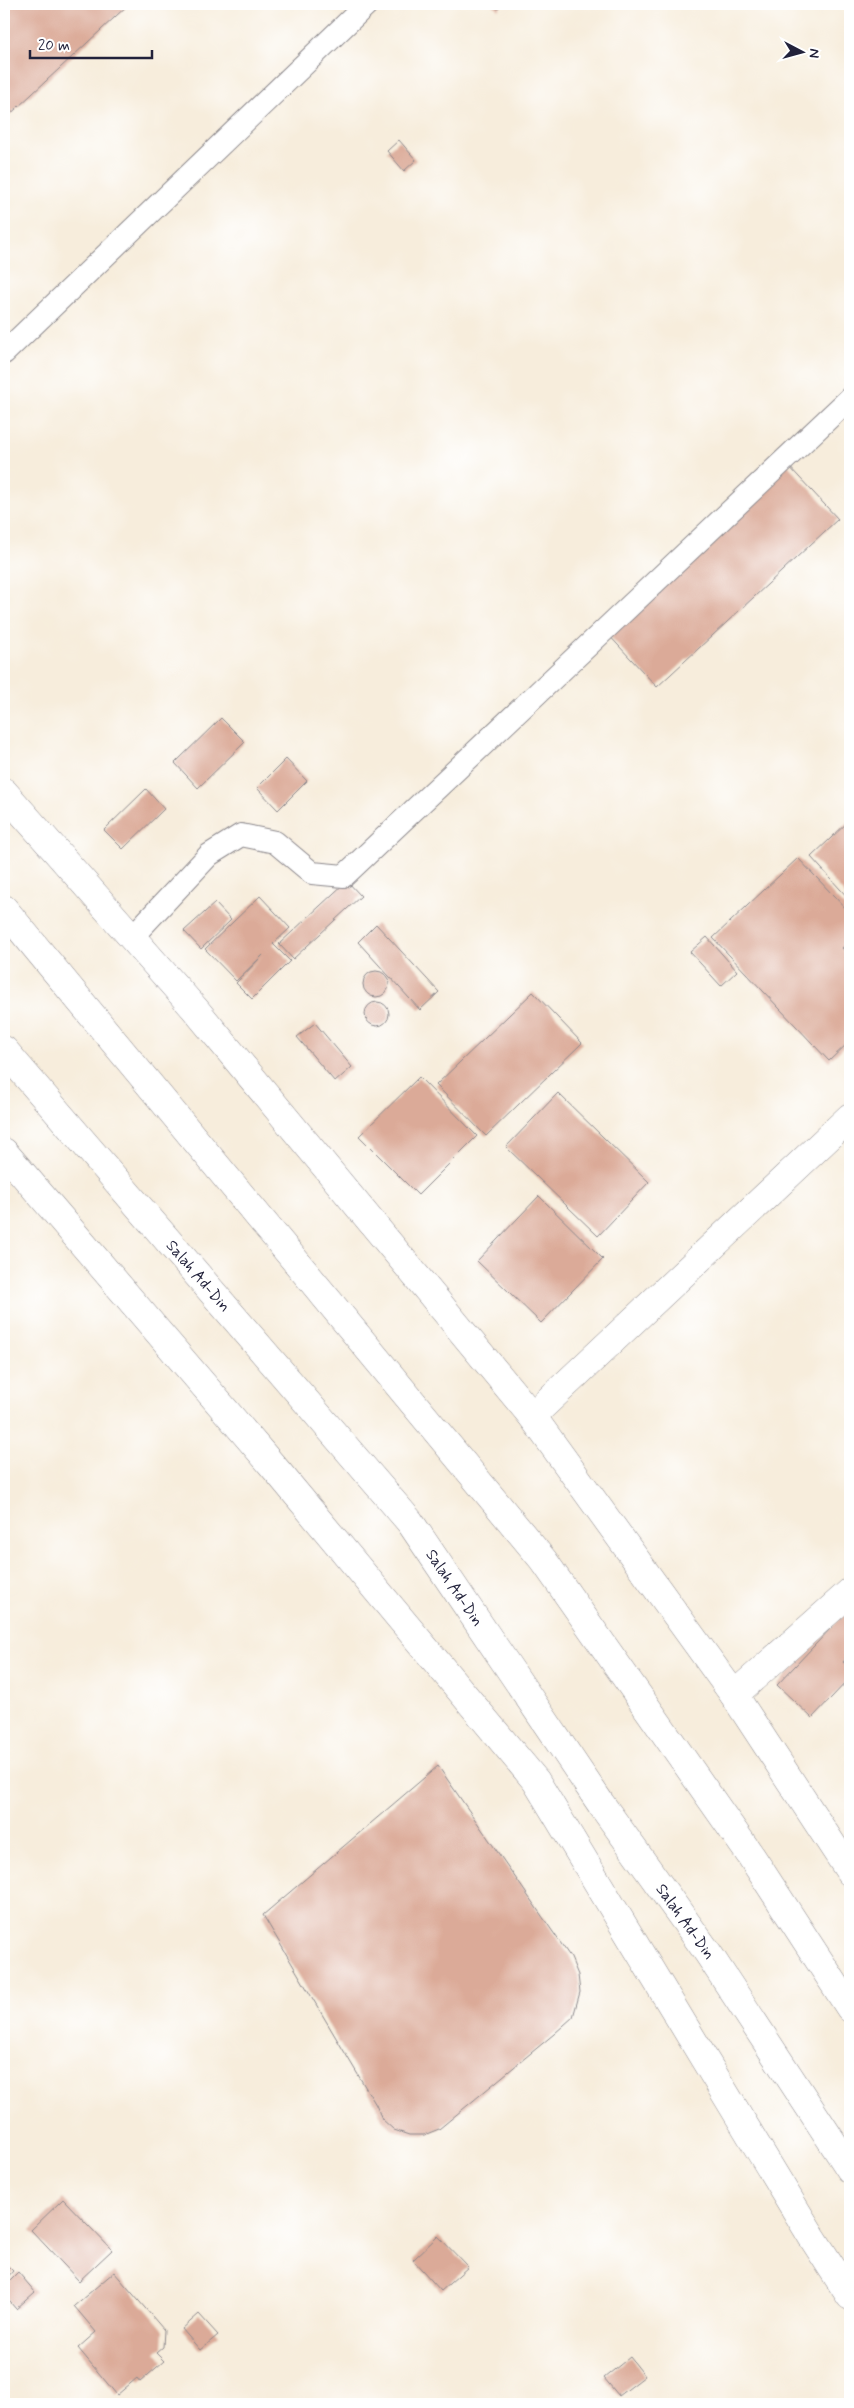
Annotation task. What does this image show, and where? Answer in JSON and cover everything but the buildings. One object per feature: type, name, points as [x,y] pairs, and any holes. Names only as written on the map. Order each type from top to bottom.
[{"type":"main road","points":[[4,792],[195,1009],[532,1416],[734,1696],[850,1872]]},
{"type":"main road","points":[[4,910],[544,1561],[751,1856],[850,2008]]},
{"type":"main road","name":"Salah Ad-Din","points":[[4,1050],[410,1522],[601,1804],[708,1953],[850,2169]]},
{"type":"main road","points":[[532,1416],[850,1117]]},
{"type":"main road","points":[[4,1152],[278,1472],[536,1781],[812,2237],[850,2296]]},
{"type":"main road","points":[[734,1696],[850,1592]]},
{"type":"lane","points":[[4,353],[366,4]]},
{"type":"lane","points":[[132,937],[209,855],[241,835],[275,842],[312,873],[344,876],[850,398]]}]
